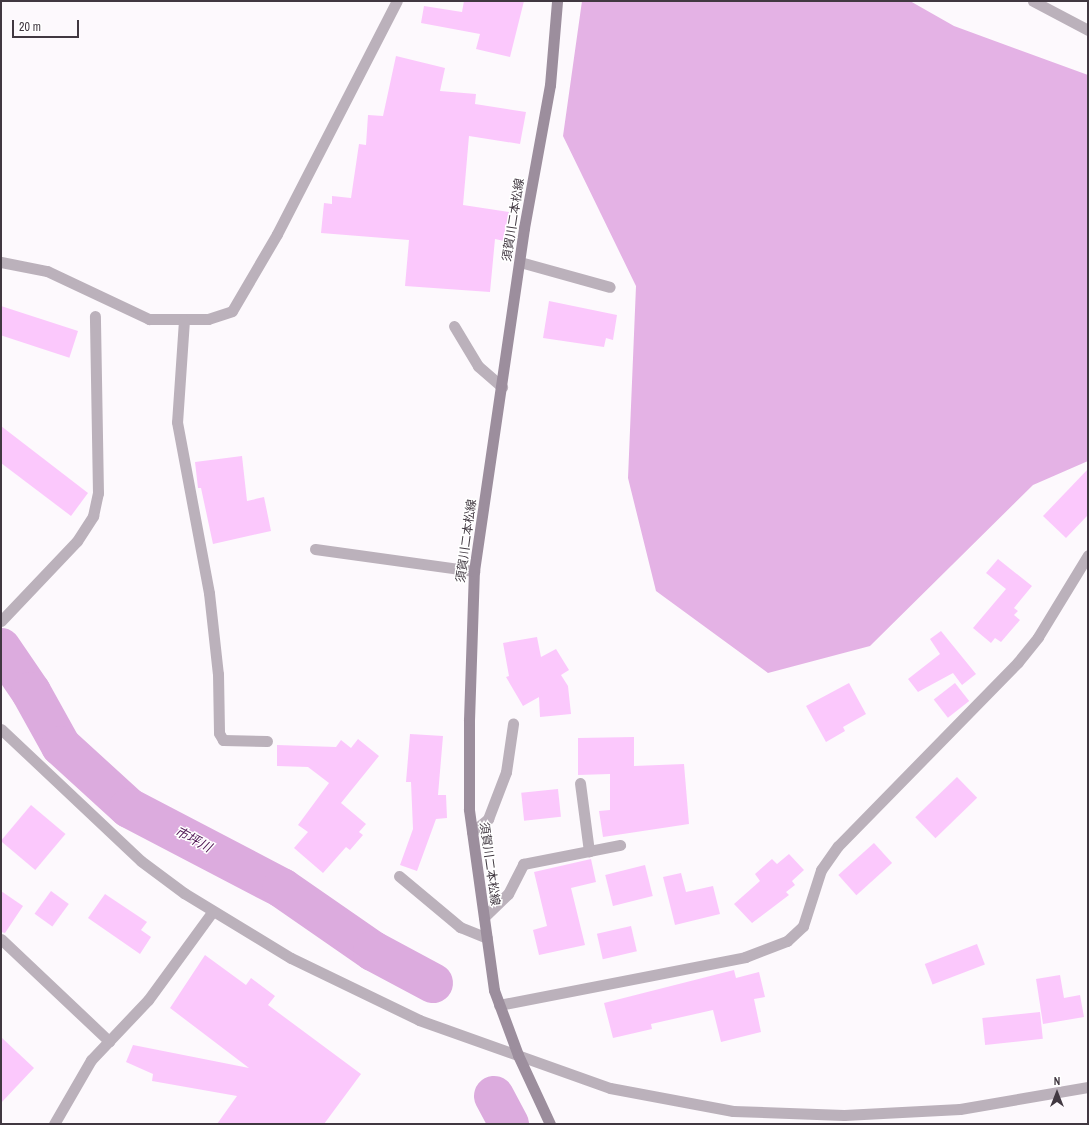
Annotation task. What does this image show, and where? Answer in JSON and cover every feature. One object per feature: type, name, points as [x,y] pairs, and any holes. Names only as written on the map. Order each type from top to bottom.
[{"type":"main road","name":"須賀川二本松線","points":[[550,1124],[518,1055],[499,1005],[487,938],[472,832],[468,720],[474,571],[520,262],[550,85],[557,1]]},
{"type":"street","points":[[1,262],[47,271],[150,319],[184,320],[224,316],[236,305],[397,1]]},
{"type":"street","points":[[1033,1],[1088,30]]},
{"type":"street","points":[[520,262],[610,287]]},
{"type":"street","points":[[1,622],[78,542],[93,516],[98,493],[95,316]]},
{"type":"street","points":[[184,320],[177,422],[209,593],[218,674],[218,733],[223,740],[267,741]]},
{"type":"street","points":[[454,326],[478,366],[502,386]]},
{"type":"street","points":[[315,549],[474,571]]},
{"type":"street","points":[[499,1005],[745,957],[787,941],[803,926],[821,870],[838,846],[1018,662],[1038,637],[1088,555]]},
{"type":"street","points":[[472,832],[488,819],[506,772],[513,724]]},
{"type":"street","points":[[1,729],[140,861],[213,911],[346,987],[418,1020],[610,1088],[682,1104],[770,1113],[907,1114],[1088,1087]]},
{"type":"street","points":[[580,783],[589,851]]},
{"type":"street","points":[[484,917],[508,894],[523,864],[620,845]]},
{"type":"street","points":[[399,876],[460,927],[487,938]]},
{"type":"street","points":[[54,1124],[91,1060],[148,1000],[213,911]]},
{"type":"street","points":[[1,939],[109,1041]]},
{"type":"shaded area","points":[[582,1],[910,1],[954,26],[1088,75],[1088,461],[1033,485],[870,646],[768,673],[656,591],[628,478],[636,286],[563,136]]},
{"type":"building","points":[[464,1],[524,1],[510,57],[476,49],[480,34],[421,23],[424,6],[462,12]]},
{"type":"building","points":[[396,56],[445,68],[440,91],[476,94],[475,104],[526,112],[520,144],[469,136],[463,205],[509,212],[504,241],[495,239],[490,292],[405,286],[409,240],[321,233],[324,203],[332,204],[332,196],[351,198],[359,144],[366,145],[368,115],[383,116]]},
{"type":"building","points":[[549,301],[617,315],[613,340],[606,338],[604,347],[543,338]]},
{"type":"building","points":[[1,306],[78,331],[69,358],[1,335]]},
{"type":"building","points":[[1,426],[88,493],[71,516],[1,463]]},
{"type":"building","points":[[242,456],[247,501],[264,497],[271,531],[213,544],[201,488],[198,488],[195,462]]},
{"type":"building","points":[[1088,469],[1088,515],[1066,538],[1043,516]]},
{"type":"building","points":[[998,559],[1032,586],[1014,608],[1018,611],[1014,615],[1020,620],[1001,642],[995,638],[991,643],[973,628],[1006,589],[986,573]]},
{"type":"building","points":[[941,631],[976,674],[962,685],[953,673],[918,692],[908,679],[940,654],[930,639]]},
{"type":"building","points":[[537,637],[541,657],[556,649],[569,670],[561,675],[568,686],[571,714],[540,717],[539,697],[523,706],[506,677],[509,676],[503,643]]},
{"type":"building","points":[[849,683],[866,714],[843,727],[845,731],[826,742],[806,706]]},
{"type":"building","points":[[955,683],[969,701],[948,718],[934,700]]},
{"type":"building","points":[[410,734],[443,736],[438,795],[446,795],[447,818],[436,819],[417,871],[400,865],[413,829],[411,782],[406,782]]},
{"type":"building","points":[[634,737],[634,766],[684,764],[689,824],[603,837],[599,811],[610,810],[610,774],[578,775],[578,738]]},
{"type":"building","points":[[358,739],[379,756],[341,803],[366,824],[359,832],[363,835],[350,850],[346,847],[323,873],[294,848],[308,832],[298,825],[329,783],[308,767],[277,766],[277,745],[336,747],[341,740],[351,748]]},
{"type":"building","points":[[957,777],[977,798],[935,838],[915,817]]},
{"type":"building","points":[[558,789],[561,817],[524,821],[521,793]]},
{"type":"building","points":[[31,805],[65,834],[35,870],[1,841]]},
{"type":"building","points":[[874,843],[892,863],[856,895],[838,875]]},
{"type":"building","points":[[789,854],[804,870],[792,881],[795,885],[786,892],[789,895],[752,923],[734,904],[760,881],[755,874],[772,859],[777,864]]},
{"type":"building","points":[[591,859],[596,882],[571,888],[585,945],[539,955],[533,930],[547,926],[534,872]]},
{"type":"building","points":[[645,865],[653,896],[613,906],[605,875]]},
{"type":"building","points":[[681,873],[686,892],[713,886],[720,914],[675,925],[663,877]]},
{"type":"building","points":[[1,891],[23,906],[5,933],[1,932]]},
{"type":"building","points":[[51,891],[69,904],[52,927],[35,914]]},
{"type":"building","points":[[105,894],[147,922],[141,930],[151,937],[140,954],[88,918]]},
{"type":"building","points":[[631,926],[637,951],[603,959],[597,934]]},
{"type":"building","points":[[977,944],[985,965],[933,985],[925,964]]},
{"type":"building","points":[[205,955],[246,985],[251,978],[275,996],[268,1005],[361,1074],[324,1124],[217,1124],[237,1096],[152,1081],[153,1074],[126,1062],[133,1045],[249,1068],[170,1008]]},
{"type":"building","points":[[734,970],[736,978],[759,972],[765,997],[754,999],[761,1032],[721,1042],[713,1010],[651,1024],[652,1029],[613,1038],[604,1003]]},
{"type":"building","points":[[1060,975],[1064,998],[1080,995],[1084,1017],[1043,1024],[1036,979]]},
{"type":"building","points":[[1040,1012],[1043,1039],[985,1045],[982,1018]]},
{"type":"building","points":[[1,1037],[34,1068],[1,1103]]},
{"type":"waterway","name":"市坪川","points":[[1,648],[31,692],[61,746],[129,808],[282,888],[373,951],[433,983]]},
{"type":"waterway","name":"市坪川","points":[[494,1096],[509,1124]]}]
